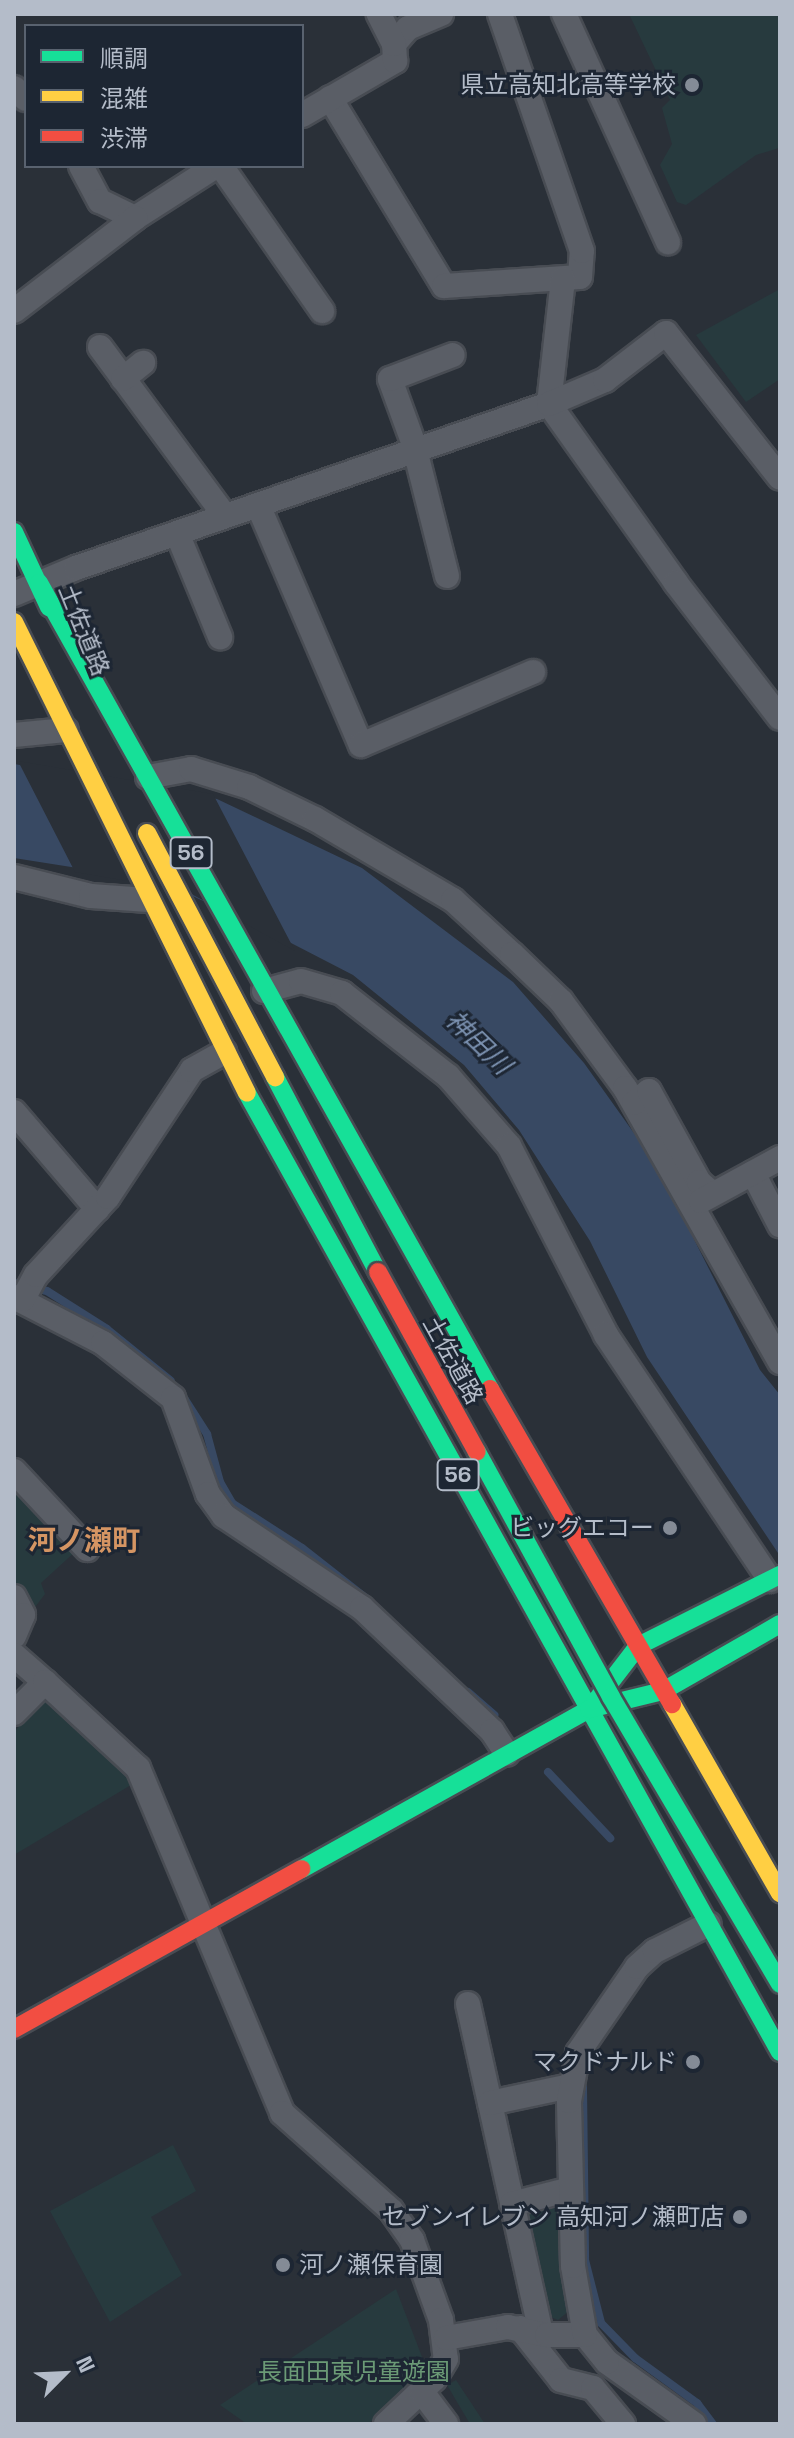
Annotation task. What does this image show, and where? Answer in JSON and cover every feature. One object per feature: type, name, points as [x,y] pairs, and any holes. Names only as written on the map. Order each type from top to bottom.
[{"type":"main road","name":"土佐道路","points":[[14,532],[39,583],[100,734]]},
{"type":"main road","name":"56","points":[[39,583],[264,991],[780,1893]]},
{"type":"main road","name":"土佐道路","points":[[14,615],[73,721]]},
{"type":"main road","name":"56","points":[[14,622],[73,721],[78,756],[224,1052],[780,2052]]},
{"type":"main road","name":"土佐道路","points":[[140,819],[378,1272],[611,1697],[780,1984]]},
{"type":"main road","points":[[589,1709],[638,1646],[775,1578]]},
{"type":"main road","points":[[14,2029],[204,1919],[589,1709],[663,1691],[780,1624]]},
{"type":"street","points":[[304,114],[395,61],[394,44],[379,14]]},
{"type":"street","points":[[394,44],[408,28],[441,14]]},
{"type":"street","points":[[330,98],[444,286],[580,277],[582,251],[500,14]]},
{"type":"street","points":[[564,14],[668,242]]},
{"type":"street","points":[[82,168],[100,201],[135,218]]},
{"type":"street","points":[[14,311],[135,218],[216,168]]},
{"type":"street","points":[[220,168],[322,311]]},
{"type":"street","points":[[563,279],[549,404],[676,583],[780,718]]},
{"type":"street","points":[[14,594],[177,533],[549,404],[605,380],[666,333],[780,478]]},
{"type":"street","points":[[100,347],[225,516]]},
{"type":"street","points":[[447,576],[415,451],[390,379],[453,355]]},
{"type":"street","points":[[123,379],[143,363]]},
{"type":"street","points":[[258,505],[361,745],[533,672]]},
{"type":"street","points":[[177,533],[220,637]]},
{"type":"street","points":[[14,735],[73,721]]},
{"type":"street","points":[[144,769],[191,769],[249,787],[397,863],[453,900],[561,1001],[703,1200],[780,1362]]},
{"type":"street","points":[[14,877],[91,896],[146,897]]},
{"type":"street","points":[[264,991],[301,981],[342,993],[448,1076],[499,1135],[606,1335],[775,1578]]},
{"type":"street","points":[[224,1052],[192,1070],[97,1209],[25,1291],[103,1343],[173,1398],[208,1494],[224,1516],[362,1608],[492,1731],[507,1754]]},
{"type":"street","points":[[14,1112],[97,1209]]},
{"type":"street","points":[[703,1200],[780,1158]]},
{"type":"street","points":[[753,1173],[780,1225]]},
{"type":"street","points":[[14,1471],[87,1549]]},
{"type":"street","points":[[14,1597],[23,1615],[14,1636]]},
{"type":"street","points":[[14,1655],[138,1768],[204,1919],[282,2113],[391,2210],[412,2240],[446,2338],[446,2359],[422,2392],[386,2424]]},
{"type":"street","points":[[14,1713],[45,1682]]},
{"type":"street","points":[[694,2424],[607,2362],[585,2335],[573,2266],[570,2086],[587,2036],[637,1967],[655,1951],[709,1924]]},
{"type":"street","points":[[468,2004],[512,2204],[530,2331],[561,2380],[593,2388],[623,2424]]},
{"type":"street","points":[[490,2103],[570,2086]]},
{"type":"street","points":[[512,2204],[571,2189]]},
{"type":"street","points":[[446,2338],[530,2331],[585,2335]]},
{"type":"street","points":[[422,2392],[446,2424]]},
{"type":"green space","name":"県立高知北高等学校","points":[[629,14],[780,14],[779,148],[756,155],[686,205],[677,202],[660,165],[672,144],[662,108],[670,100]]},
{"type":"green space","points":[[780,289],[780,379],[746,402],[696,335]]},
{"type":"green space","points":[[14,1481],[77,1550],[41,1583],[45,1594],[29,1615],[14,1583]]},
{"type":"green space","points":[[48,1695],[128,1767],[131,1785],[14,1855],[14,1732]]},
{"type":"green space","points":[[173,2145],[196,2191],[151,2217],[182,2275],[110,2322],[50,2211]]},
{"type":"green space","points":[[552,2201],[558,2206],[562,2284],[570,2310],[558,2320],[544,2314],[523,2211]]},
{"type":"green space","name":"長面田東児童遊園","points":[[396,2289],[427,2370],[368,2424],[247,2424],[220,2405]]},
{"type":"green space","points":[[456,2380],[485,2424],[470,2424],[447,2385]]},
{"type":"water","name":"神田川","points":[[14,764],[217,799],[362,868],[513,982],[584,1063],[656,1164],[760,1370],[780,1395],[780,1556],[647,1357],[590,1241],[519,1130],[464,1065],[353,975],[262,928],[160,881],[14,858]]},
{"type":"pier","points":[[18,761],[213,794],[295,951],[186,891],[75,872]]},
{"type":"waterway","points":[[14,1283],[47,1291],[107,1329],[171,1381]]},
{"type":"waterway","points":[[184,1398],[207,1434],[220,1482],[232,1503],[302,1548],[367,1599]]},
{"type":"waterway","points":[[468,1692],[494,1715]]},
{"type":"waterway","points":[[548,1772],[610,1838]]},
{"type":"waterway","points":[[583,2087],[585,2260],[601,2323],[635,2358],[697,2403],[713,2424]]},
{"type":"traffic: fast","points":[[14,532],[49,607]]},
{"type":"traffic: fast","points":[[39,583],[490,1389]]},
{"type":"traffic: fast","points":[[275,1077],[378,1272]]},
{"type":"traffic: fast","points":[[247,1093],[780,2052]]},
{"type":"traffic: fast","points":[[477,1452],[611,1697],[780,1984]]},
{"type":"traffic: fast","points":[[592,1706],[638,1646],[780,1575]]},
{"type":"traffic: fast","points":[[302,1869],[589,1709],[663,1691],[780,1624]]},
{"type":"traffic: slow","points":[[14,622],[247,1093]]},
{"type":"traffic: slow","points":[[147,833],[275,1077]]},
{"type":"traffic: slow","points":[[672,1704],[780,1893]]},
{"type":"traffic: jam","points":[[378,1272],[477,1452]]},
{"type":"traffic: jam","points":[[490,1389],[672,1704]]},
{"type":"traffic: jam","points":[[14,2029],[302,1869]]},
{"type":"place","name":"県立高知北高等学校","points":[[692,85]]},
{"type":"place","name":"ビッグエコー","points":[[670,1528]]},
{"type":"place","name":"マクドナルド","points":[[693,2062]]},
{"type":"place","name":"セブンイレブン 高知河ノ瀬町店","points":[[740,2217]]},
{"type":"place","name":"河ノ瀬保育園","points":[[283,2265]]},
{"type":"district","name":"河ノ瀬町","points":[[84,1540]]}]
